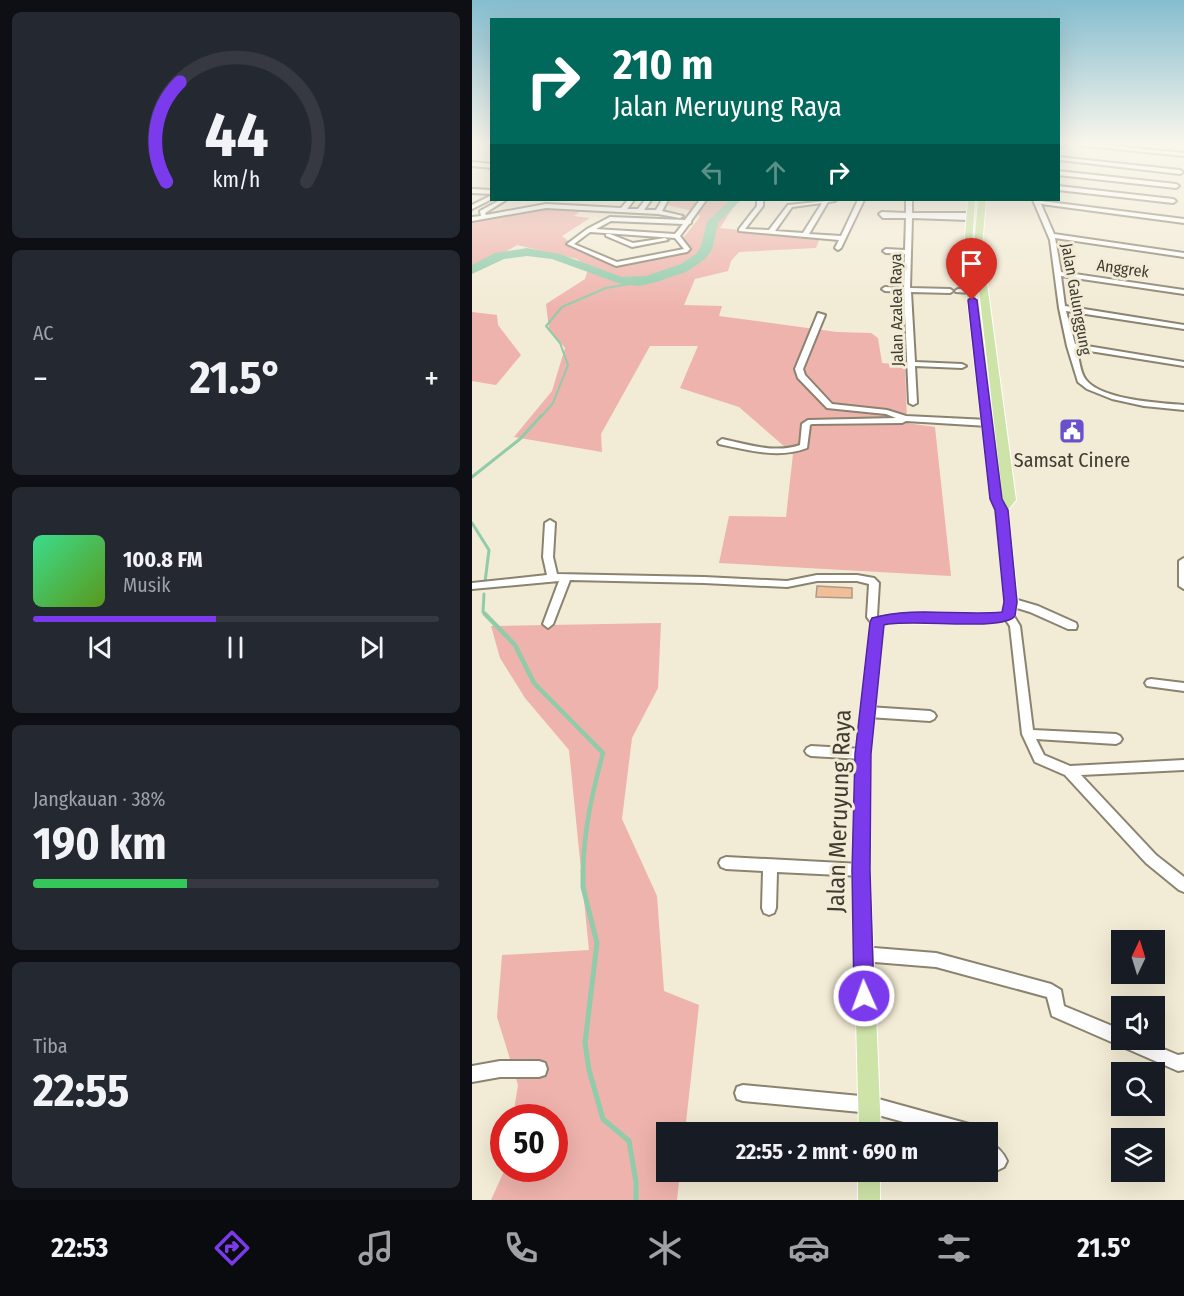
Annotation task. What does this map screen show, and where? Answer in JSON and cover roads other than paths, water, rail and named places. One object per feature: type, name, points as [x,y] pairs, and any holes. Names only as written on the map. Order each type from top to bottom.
[{"type":"main road","points":[[877,622],[890,618],[978,619],[1010,609],[1002,510],[996,499],[966,248],[971,201]]},
{"type":"main road","points":[[982,201],[978,246],[1010,500],[1002,510]]},
{"type":"main road","points":[[972,295],[985,300]]},
{"type":"main road","points":[[986,409],[998,409]]},
{"type":"main road","name":"Jalan Meruyung Raya","points":[[870,1122],[862,954],[861,870],[863,754],[877,622]]},
{"type":"main road","points":[[869,1200],[870,1182]]},
{"type":"street","points":[[472,207],[490,198]]},
{"type":"street","points":[[1146,198],[1173,201]]},
{"type":"street","points":[[1168,219],[1174,198]]},
{"type":"street","points":[[484,216],[482,212],[501,201]]},
{"type":"street","points":[[523,201],[527,209]]},
{"type":"street","points":[[546,206],[552,201]]},
{"type":"street","points":[[564,206],[570,201]]},
{"type":"street","points":[[592,208],[598,201]]},
{"type":"street","points":[[609,209],[615,201]]},
{"type":"street","points":[[624,210],[630,201]]},
{"type":"street","points":[[640,211],[647,201]]},
{"type":"street","points":[[658,212],[664,201]]},
{"type":"street","points":[[602,232],[629,245],[677,237],[702,201]]},
{"type":"street","points":[[760,201],[760,206],[741,229],[842,238]]},
{"type":"street","points":[[770,233],[789,203],[826,201]]},
{"type":"street","points":[[805,236],[826,201]]},
{"type":"street","points":[[838,248],[860,201]]},
{"type":"street","name":"Jalan Azalea Raya","points":[[909,201],[907,289],[913,403]]},
{"type":"street","points":[[1036,201],[1183,221]]},
{"type":"street","name":"Jalan Galunggung","points":[[1036,201],[1052,238],[1059,274],[1062,308],[1081,380],[1103,394],[1183,408]]},
{"type":"street","points":[[472,219],[546,206],[658,212],[691,219]]},
{"type":"street","points":[[908,215],[969,217]]},
{"type":"street","points":[[677,237],[686,250],[616,264],[570,244],[589,230],[612,218],[691,219]]},
{"type":"street","points":[[589,230],[677,237]]},
{"type":"street","points":[[1052,238],[1183,257]]},
{"type":"street","points":[[886,251],[908,252]]},
{"type":"street","name":"Anggrek","points":[[1059,274],[1183,292]]},
{"type":"street","points":[[885,289],[950,291]]},
{"type":"street","points":[[958,291],[972,295]]},
{"type":"street","points":[[1062,308],[1183,327]]},
{"type":"street","points":[[820,315],[802,355],[799,369],[801,376],[830,406],[887,412],[905,418],[988,423]]},
{"type":"street","points":[[1071,346],[1183,364]]},
{"type":"street","points":[[910,364],[962,366]]},
{"type":"street","points":[[722,442],[779,451],[795,450],[804,446],[806,424],[811,422],[900,421],[905,418]]},
{"type":"street","points":[[550,523],[548,557],[553,578]]},
{"type":"street","points":[[1183,561],[1183,586]]},
{"type":"street","points":[[548,624],[566,577]]},
{"type":"street","points":[[472,586],[566,577],[787,584],[817,578],[870,580],[874,583],[872,617],[877,622]]},
{"type":"street","points":[[1072,626],[1034,609],[1010,609],[1015,626],[1028,734],[1039,758],[1069,771],[1151,859],[1183,886]]},
{"type":"street","points":[[1151,684],[1183,687]]},
{"type":"street","points":[[868,712],[930,716]]},
{"type":"street","points":[[1028,734],[1116,740]]},
{"type":"street","points":[[811,751],[863,754]]},
{"type":"street","points":[[1069,771],[1183,765]]},
{"type":"street","points":[[726,863],[861,870]]},
{"type":"street","points":[[769,908],[770,867]]},
{"type":"street","points":[[862,954],[936,960],[1051,991],[1056,995],[1057,1011],[1111,1034]]},
{"type":"street","points":[[1149,1050],[1183,1062]]},
{"type":"street","points":[[472,1074],[500,1069],[539,1069]]},
{"type":"street","points":[[743,1093],[871,1106],[931,1122]]},
{"type":"waterway","points":[[472,270],[500,256],[527,252],[555,256],[621,280],[633,282],[648,280],[681,269],[701,257],[706,250],[713,222],[734,201]]},
{"type":"waterway","points":[[541,417],[553,403],[568,365],[560,343],[546,326],[562,307],[606,288],[642,282]]},
{"type":"waterway","points":[[472,477],[520,439],[542,415]]},
{"type":"waterway","points":[[472,523],[489,550],[485,582]]},
{"type":"waterway","points":[[484,594],[483,612],[485,614]]},
{"type":"waterway","points":[[485,614],[515,645],[534,683],[603,753],[589,812],[583,871]]},
{"type":"waterway","points":[[583,871],[583,887],[597,943],[585,1043],[589,1070],[603,1119],[629,1141],[636,1182],[636,1200]]},
{"type":"place","name":"Samsat Cinere","points":[[1072,431]]}]
